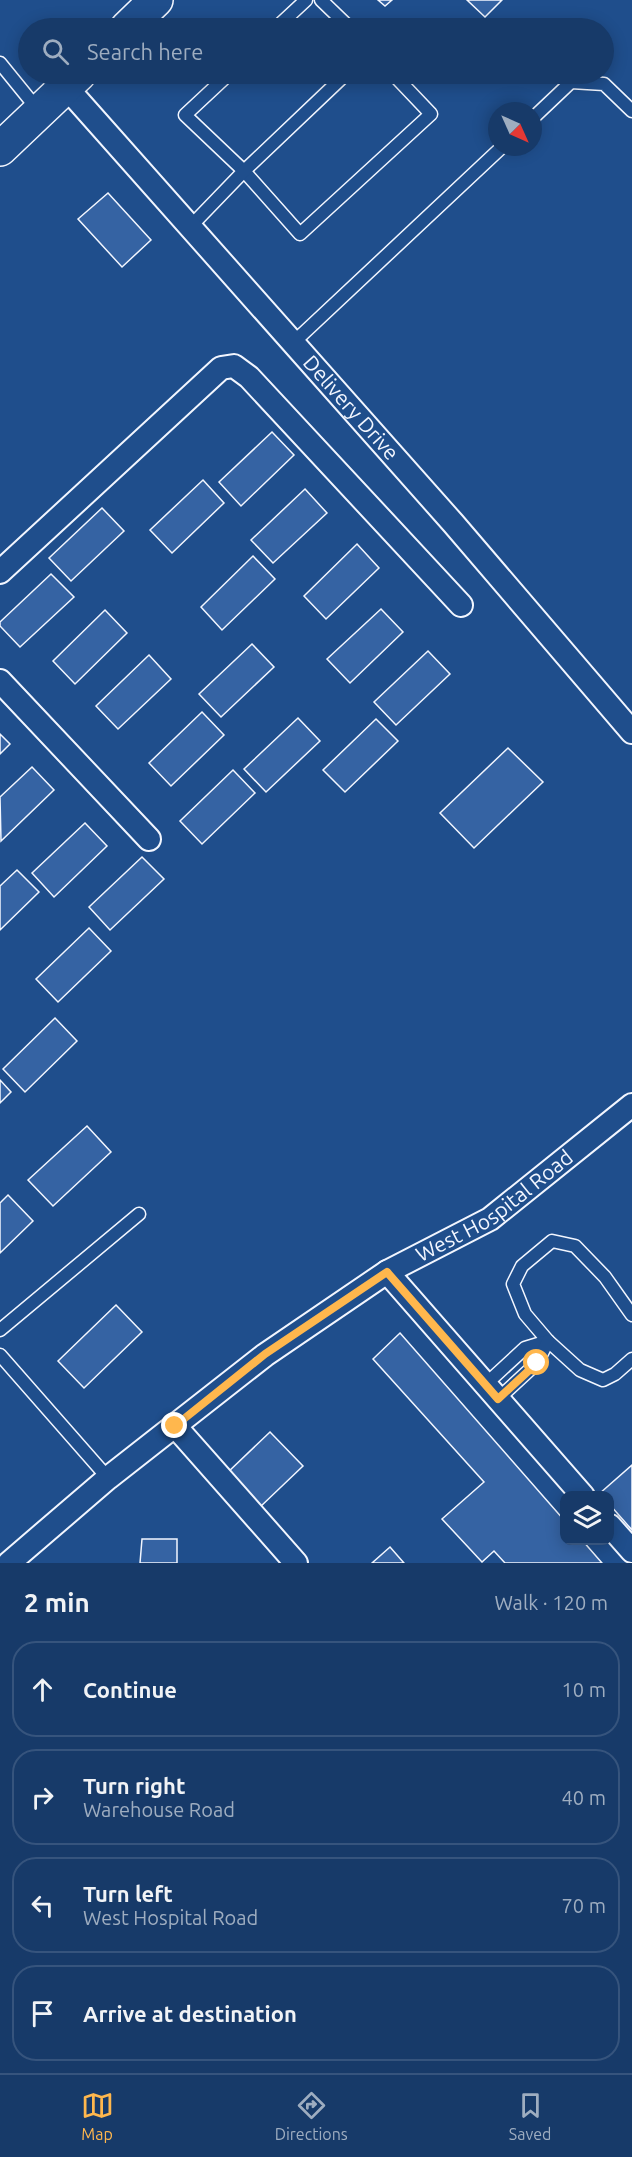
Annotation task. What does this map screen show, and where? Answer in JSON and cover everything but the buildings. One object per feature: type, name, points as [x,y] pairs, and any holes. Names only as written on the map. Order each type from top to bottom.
[{"type":"main road","points":[[137,18],[156,0]]},
{"type":"main road","points":[[0,149],[68,84]]},
{"type":"street","name":"Delivery Drive","points":[[75,84],[190,227],[445,514],[632,732]]},
{"type":"street","points":[[0,572],[221,368],[234,366],[249,377],[461,605]]},
{"type":"street","points":[[0,681],[149,839]]},
{"type":"street","name":"West Hospital Road","points":[[9,1563],[108,1478],[265,1354],[387,1272],[490,1219],[632,1105]]},
{"type":"street","points":[[387,1272],[579,1491]]},
{"type":"street","points":[[175,1426],[297,1563]]},
{"type":"street","points":[[614,1531],[632,1551]]},
{"type":"lane","points":[[287,18],[306,0]]},
{"type":"lane","points":[[321,0],[340,18]]},
{"type":"lane","points":[[0,63],[39,111]]},
{"type":"lane","points":[[218,84],[185,115],[244,171],[300,234],[431,114],[402,84]]},
{"type":"lane","points":[[190,227],[244,171],[335,84]]},
{"type":"lane","points":[[542,109],[569,84]]},
{"type":"lane","points":[[604,84],[632,111]]},
{"type":"lane","points":[[294,342],[492,156]]},
{"type":"lane","points":[[0,1330],[139,1214]]},
{"type":"lane","points":[[632,1315],[605,1277],[575,1246],[552,1241],[522,1266],[513,1284],[525,1314],[548,1341],[580,1370],[603,1380],[615,1374],[632,1359]]},
{"type":"lane","points":[[492,1392],[525,1348],[548,1341]]},
{"type":"lane","points":[[492,1392],[537,1363],[548,1341]]},
{"type":"lane","points":[[0,1355],[108,1478]]},
{"type":"route","points":[[175,1426],[265,1354],[387,1272],[498,1399],[537,1363]]}]
